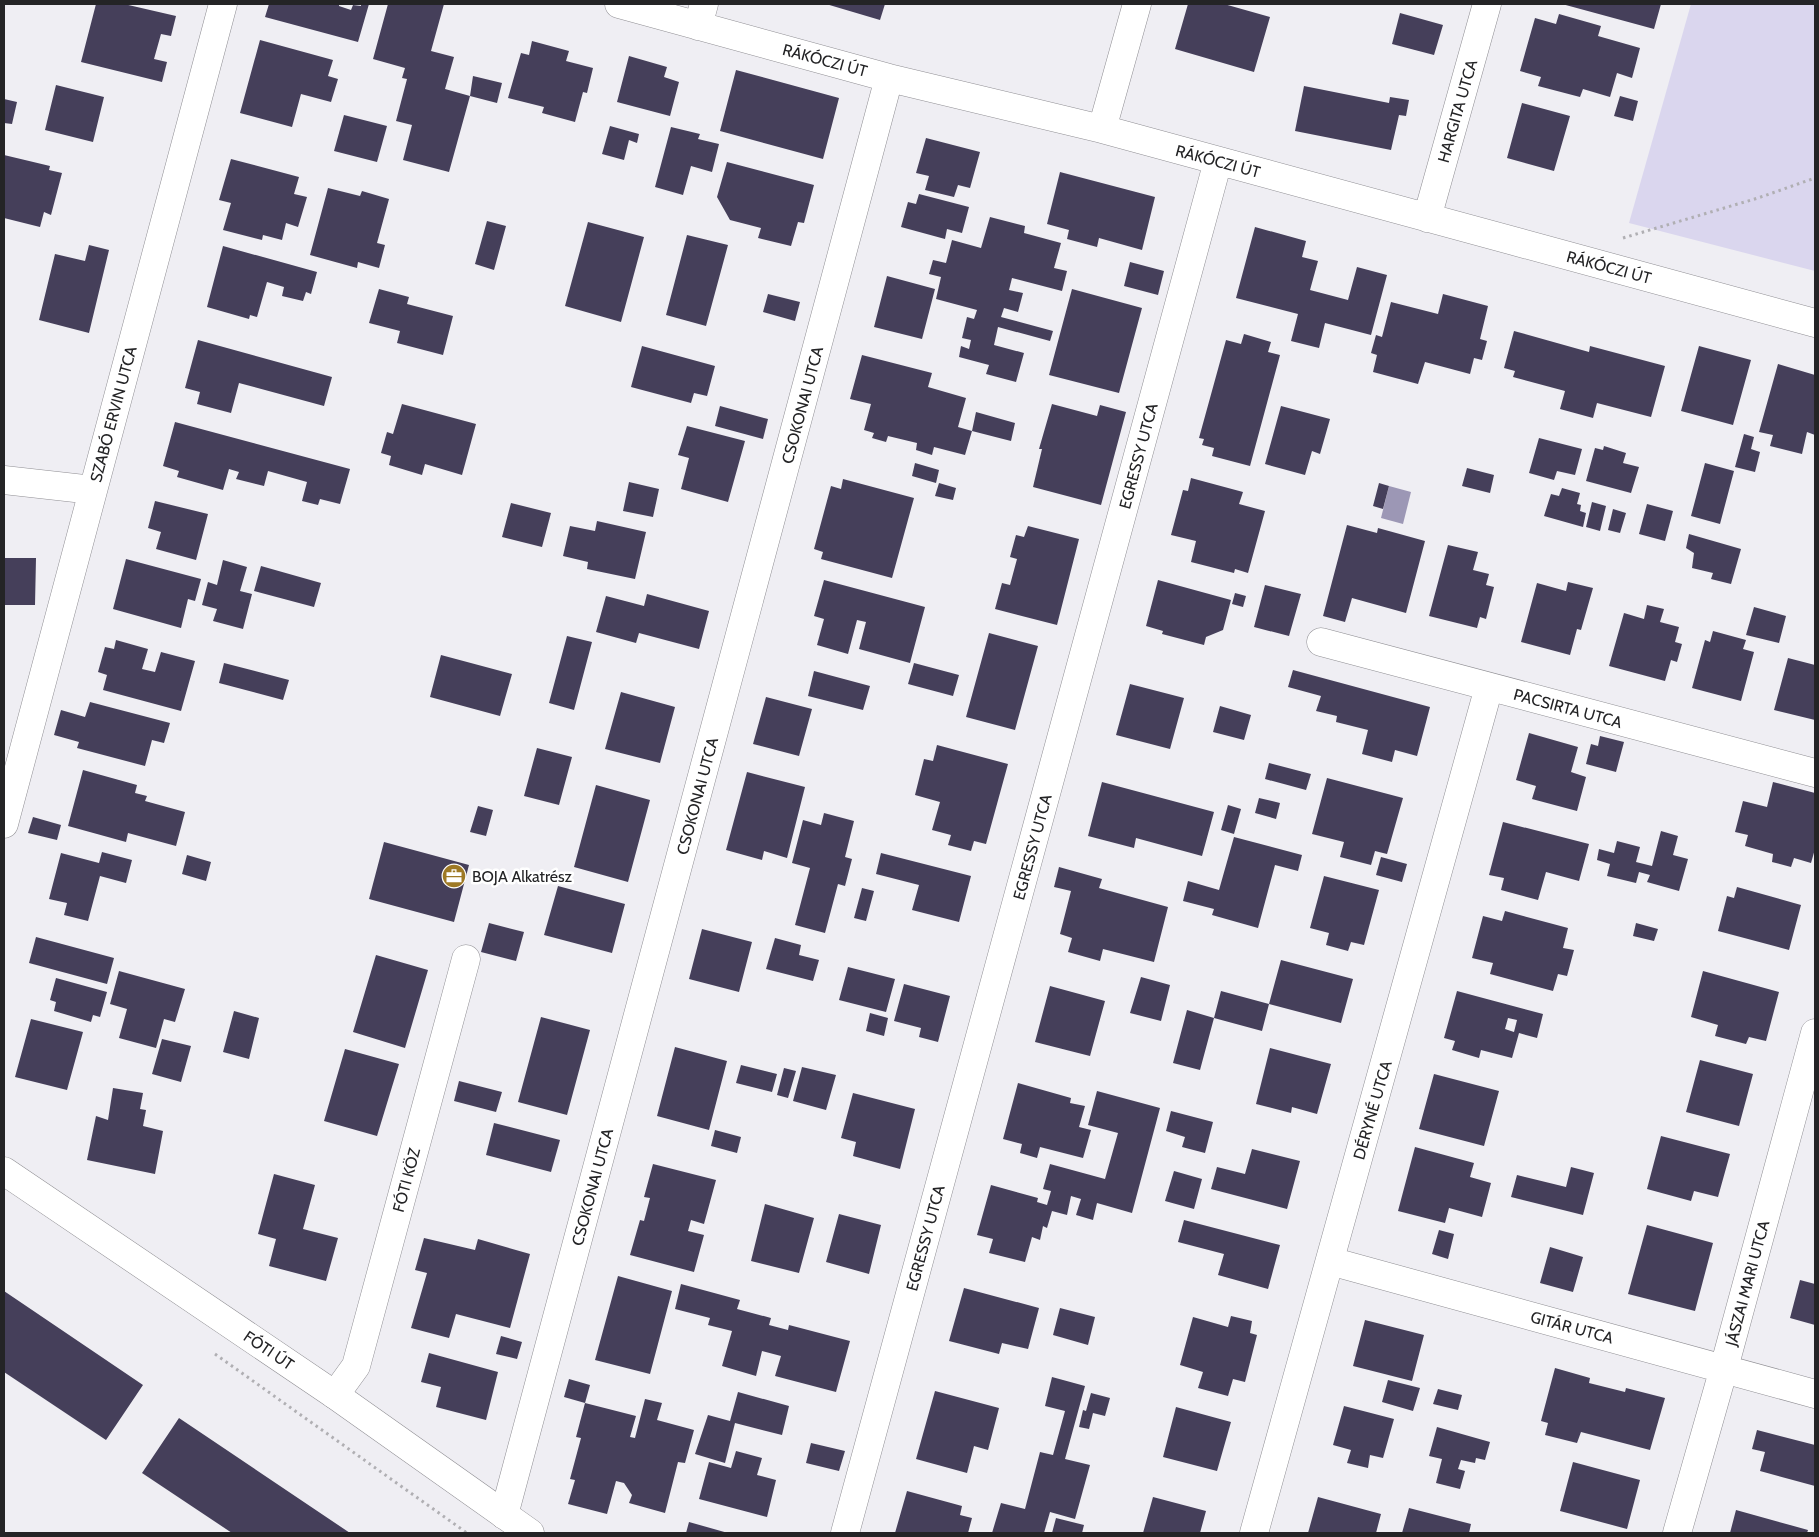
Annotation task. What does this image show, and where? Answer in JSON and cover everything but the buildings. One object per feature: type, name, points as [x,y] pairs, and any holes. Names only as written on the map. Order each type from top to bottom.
[{"type":"street","name":"SZABÓ ERVIN UTCA","points":[[4,824],[223,4]]},
{"type":"street","name":"RÁKÓCZI ÚT","points":[[619,4],[701,15],[889,78],[1102,130],[1815,323]]},
{"type":"street","points":[[1102,130],[1137,4]]},
{"type":"street","name":"HARGITA UTCA","points":[[1427,218],[1487,4]]},
{"type":"street","name":"CSOKONAI UTCA","points":[[504,1515],[889,78]]},
{"type":"street","name":"EGRESSY UTCA","points":[[845,1533],[1218,161]]},
{"type":"street","points":[[4,480],[93,490]]},
{"type":"street","name":"PACSIRTA UTCA","points":[[1321,642],[1815,774]]},
{"type":"street","name":"DÉRYNÉ UTCA","points":[[1254,1533],[1490,687]]},
{"type":"street","name":"FÓTI KÖZ","points":[[335,1395],[356,1366],[466,959]]},
{"type":"street","name":"JÁSZAI MARI UTCA","points":[[1677,1533],[1815,1033]]},
{"type":"street","name":"FÓTI ÚT","points":[[4,1171],[335,1395],[530,1533]]},
{"type":"street","name":"GITÁR UTCA","points":[[1330,1261],[1815,1394]]},
{"type":"path","points":[[1622,238],[1758,198],[1815,178]]},
{"type":"path","points":[[207,1348],[467,1533]]},
{"type":"shaded area","points":[[1691,4],[1815,4],[1815,271],[1629,223]]},
{"type":"shaded area","points":[[1389,486],[1411,492],[1403,524],[1381,518]]},
{"type":"place","name":"BOJA Alkatrész","points":[[454,876]]}]
